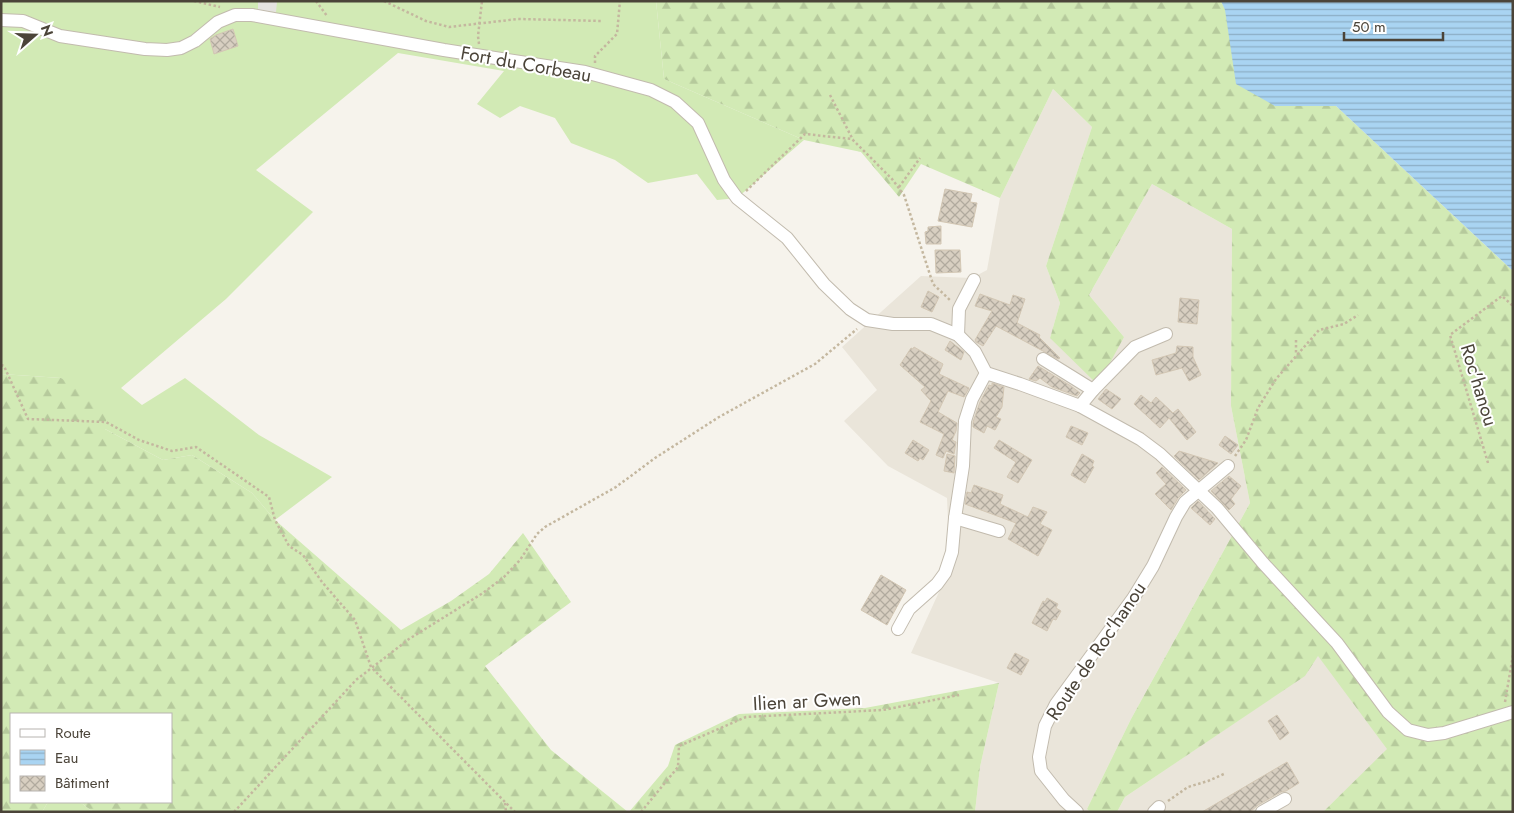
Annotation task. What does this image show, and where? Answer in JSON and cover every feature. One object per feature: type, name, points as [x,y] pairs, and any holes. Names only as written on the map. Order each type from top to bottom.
[{"type":"street","points":[[1,20],[23,21],[60,36],[145,49],[167,50],[181,48],[195,41],[218,22],[235,15]]},
{"type":"street","name":"Fort du Corbeau","points":[[235,15],[252,15],[595,75],[651,90],[675,102],[698,123],[724,180],[737,198],[787,238],[824,284],[850,309],[867,320],[893,324],[931,324],[958,335]]},
{"type":"street","points":[[974,280],[959,309],[958,335],[975,352],[986,373],[1080,406],[1140,439],[1160,454],[1216,508],[1263,563],[1337,643],[1388,712],[1408,730],[1428,735],[1444,733],[1509,713]]},
{"type":"street","points":[[1080,406],[1134,347],[1166,334]]},
{"type":"street","points":[[1043,359],[1093,390]]},
{"type":"street","points":[[898,629],[909,609],[937,584],[945,573],[952,552],[963,466],[965,421],[972,399],[986,373]]},
{"type":"street","name":"Route de Roc'hanou","points":[[1077,812],[1054,789],[1041,771],[1039,757],[1045,726],[1056,704],[1134,597],[1153,566],[1185,502],[1228,466]]},
{"type":"street","points":[[955,518],[999,531]]},
{"type":"street","points":[[1262,812],[1284,799]]},
{"type":"path","points":[[194,1],[227,9],[235,15]]},
{"type":"path","points":[[384,1],[426,21],[449,27],[518,19],[603,21]]},
{"type":"path","points":[[482,1],[479,23],[479,49],[484,56]]},
{"type":"path","points":[[595,75],[595,56],[617,34],[620,1]]},
{"type":"path","points":[[830,95],[852,139],[892,179],[904,195],[933,284],[959,309]]},
{"type":"path","points":[[737,198],[805,134],[852,139]]},
{"type":"path","points":[[899,188],[920,158]]},
{"type":"path","name":"Roc'hanou","points":[[1488,463],[1450,335],[1502,296],[1513,306]]},
{"type":"path","points":[[1228,466],[1246,440],[1258,408],[1276,379],[1319,330],[1344,324],[1358,315]]},
{"type":"path","points":[[234,812],[356,680],[409,639],[483,593],[504,577],[520,560],[537,534],[545,527],[616,487],[655,458],[719,417],[815,364],[867,320]]},
{"type":"path","points":[[1296,340],[1296,357]]},
{"type":"path","points":[[1,365],[4,366],[28,419],[106,422],[139,440],[172,451],[196,447],[269,498],[275,520],[289,546],[302,554],[322,582],[355,620],[371,667],[515,812]]},
{"type":"path","points":[[1509,713],[1505,699],[1513,655]]},
{"type":"path","name":"Ilien ar Gwen","points":[[641,812],[678,766],[679,746],[746,717],[883,710],[959,695]]},
{"type":"path","points":[[1157,810],[1188,787],[1226,773]]},
{"type":"path","points":[[505,802],[506,812]]},
{"type":"shaded area","points":[[258,1],[277,2],[276,12],[258,11]]},
{"type":"shaded area","points":[[1053,89],[1092,127],[1046,266],[1060,303],[1050,338],[1124,337],[1089,295],[1152,184],[1232,229],[1231,406],[1250,503],[1131,719],[1087,809],[1090,812],[975,812],[980,767],[999,683],[911,653],[950,568],[947,498],[888,466],[844,421],[877,390],[842,347],[921,276],[972,278],[987,270],[1000,198]]},
{"type":"shaded area","points":[[1318,655],[1388,749],[1323,812],[1117,812],[1125,797],[1304,676]]},
{"type":"green space","points":[[1,1],[656,1],[664,79],[804,140],[737,198],[717,200],[697,174],[648,183],[615,160],[571,143],[555,118],[520,106],[500,118],[477,104],[504,71],[398,53],[256,170],[313,212],[226,299],[121,388],[142,405],[185,378],[259,435],[332,477],[275,520],[252,493],[192,455],[163,460],[105,429],[61,378],[1,374]]},
{"type":"green space","points":[[656,1],[1221,1],[1275,106],[1336,106],[1513,271],[1513,812],[1323,812],[1387,749],[1318,656],[1305,676],[1125,797],[1117,812],[1090,812],[1087,809],[1131,719],[1250,503],[1231,406],[1232,229],[1152,184],[1089,295],[1124,337],[1098,385],[1050,338],[1060,303],[1046,266],[1092,127],[1053,89],[1000,198],[921,164],[899,197],[861,152],[804,140],[664,79]]},
{"type":"green space","points":[[1,374],[61,378],[108,406],[105,429],[163,460],[192,455],[252,493],[275,520],[401,630],[451,601],[489,574],[523,533],[571,602],[485,666],[551,750],[628,812],[93,812],[81,803],[172,803],[172,713],[10,713],[10,803],[47,803],[42,812],[1,812]]},
{"type":"green space","points":[[999,683],[980,767],[975,812],[629,812],[668,766],[675,745],[739,714],[865,708]]},
{"type":"green space","points":[[47,803],[81,803],[93,812],[42,812]]},
{"type":"water","points":[[1221,1],[1513,1],[1513,271],[1336,106],[1275,106],[1236,84],[1225,10]]},
{"type":"building","points":[[233,29],[238,46],[214,54],[210,39]]},
{"type":"building","points":[[945,189],[972,194],[970,202],[977,203],[972,227],[938,221]]},
{"type":"building","points":[[941,226],[941,244],[926,244],[925,232],[928,231],[928,227]]},
{"type":"building","points":[[935,250],[960,250],[961,272],[936,273]]},
{"type":"building","points":[[928,291],[939,297],[932,312],[921,307]]},
{"type":"building","points":[[980,294],[1010,305],[1013,295],[1025,299],[1017,323],[1040,335],[1039,337],[1060,358],[1058,359],[996,326],[983,346],[976,342],[975,340],[992,311],[975,306]]},
{"type":"building","points":[[1180,298],[1199,300],[1197,324],[1178,322]]},
{"type":"building","points":[[950,341],[964,352],[961,360],[945,350]]},
{"type":"building","points":[[1177,346],[1193,347],[1193,357],[1201,375],[1189,381],[1182,368],[1156,375],[1152,360],[1176,353]]},
{"type":"building","points":[[914,347],[943,364],[939,374],[969,388],[964,397],[948,391],[938,412],[957,423],[952,440],[956,442],[954,454],[946,451],[943,458],[936,455],[944,434],[920,422],[931,401],[921,390],[925,387],[900,365],[911,348],[913,349]]},
{"type":"building","points":[[1038,366],[1080,393],[1077,396],[1052,387],[1040,378],[1036,381],[1029,379]]},
{"type":"building","points":[[992,383],[1004,387],[1002,407],[996,417],[1001,419],[995,430],[987,426],[984,433],[973,427],[973,422],[980,402],[989,385],[992,386]]},
{"type":"building","points":[[1106,389],[1121,399],[1112,409],[1098,399]]},
{"type":"building","points":[[1141,395],[1151,403],[1156,397],[1173,413],[1178,409],[1196,432],[1187,440],[1169,418],[1160,428],[1134,404]]},
{"type":"building","points":[[1071,426],[1088,433],[1082,445],[1066,437]]},
{"type":"building","points":[[1225,436],[1238,445],[1231,454],[1219,445]]},
{"type":"building","points":[[913,440],[929,450],[923,460],[920,458],[918,461],[905,453]]},
{"type":"building","points":[[999,440],[1032,460],[1018,483],[1007,477],[1016,462],[994,448]]},
{"type":"building","points":[[1179,451],[1218,463],[1199,480],[1174,456]]},
{"type":"building","points":[[947,454],[955,456],[954,473],[944,471]]},
{"type":"building","points":[[1082,454],[1094,461],[1092,466],[1094,467],[1085,483],[1071,475]]},
{"type":"building","points":[[1162,467],[1186,490],[1178,498],[1171,510],[1155,494],[1166,484],[1156,473]]},
{"type":"building","points":[[1229,476],[1241,486],[1231,499],[1235,504],[1229,510],[1211,491]]},
{"type":"building","points":[[974,485],[1003,495],[1000,504],[1028,517],[1033,507],[1047,512],[1040,524],[1052,530],[1038,556],[1008,539],[1016,523],[965,504],[967,492],[971,493]]},
{"type":"building","points":[[1198,501],[1215,519],[1210,525],[1191,508]]},
{"type":"building","points":[[881,575],[906,590],[887,625],[861,610]]},
{"type":"building","points":[[1047,598],[1058,604],[1056,608],[1061,611],[1056,620],[1053,619],[1047,631],[1032,623],[1043,601],[1045,602]]},
{"type":"building","points":[[1015,653],[1029,660],[1021,675],[1007,668]]},
{"type":"building","points":[[1277,715],[1289,733],[1280,740],[1268,721]]},
{"type":"building","points":[[1287,762],[1299,783],[1286,791],[1258,805],[1250,812],[1202,812]]}]
